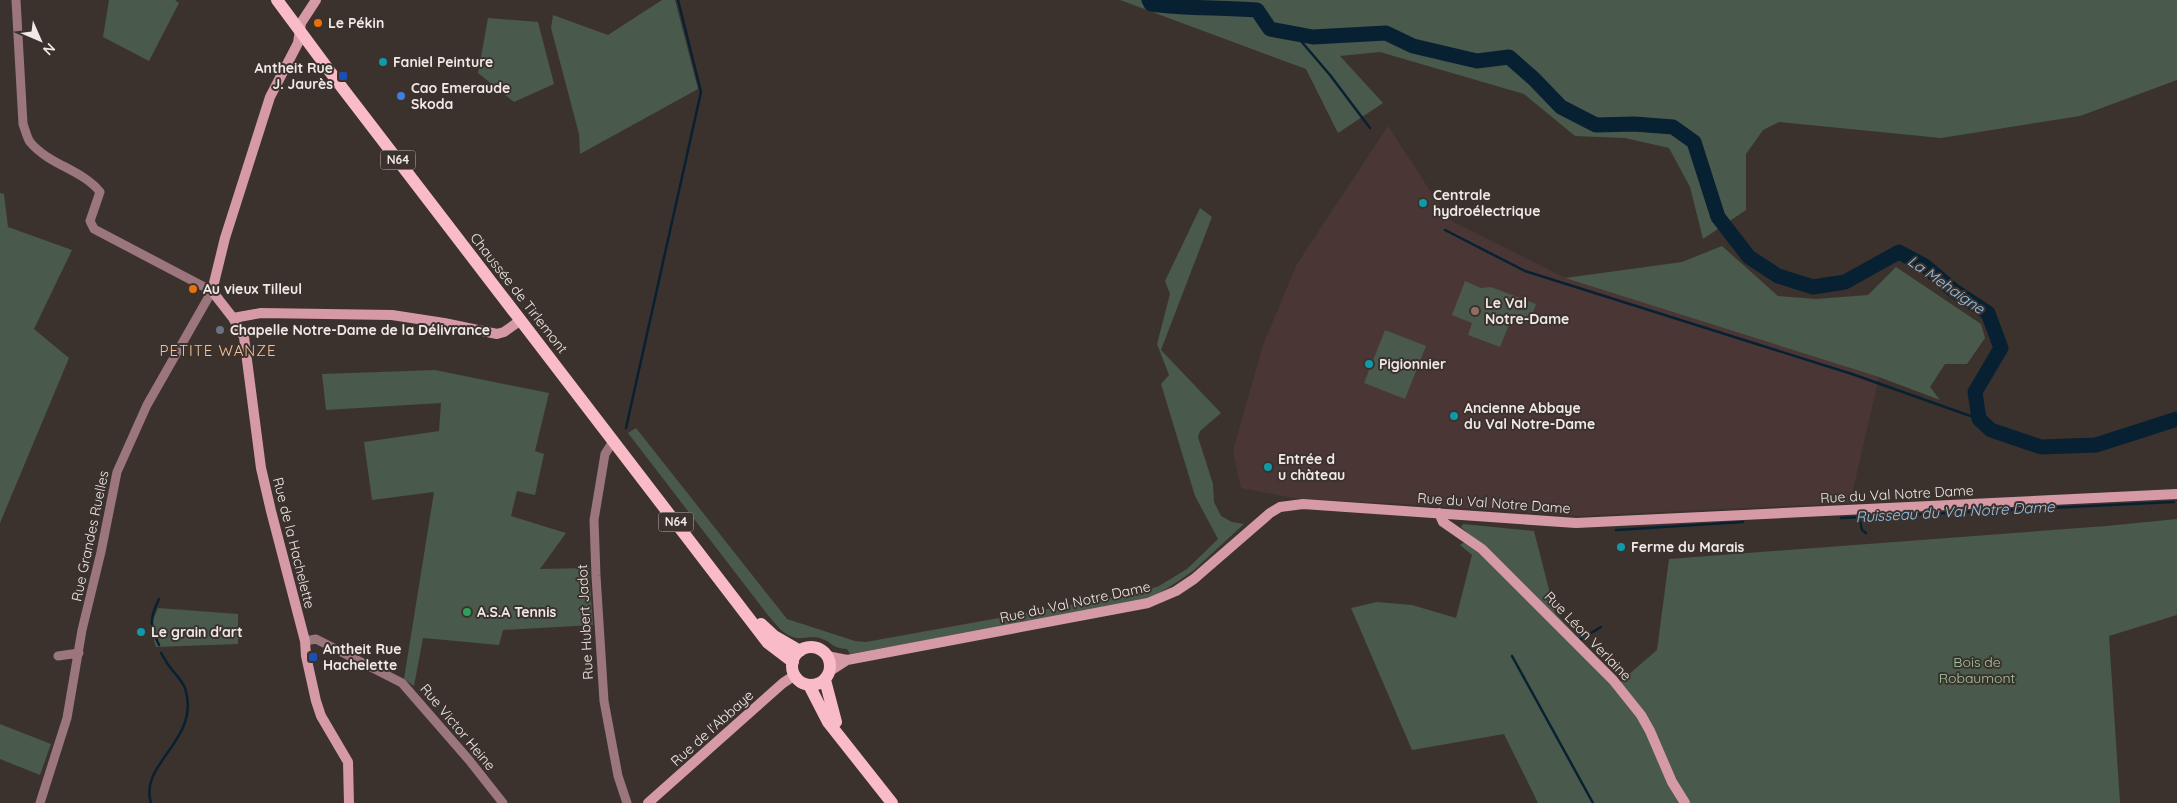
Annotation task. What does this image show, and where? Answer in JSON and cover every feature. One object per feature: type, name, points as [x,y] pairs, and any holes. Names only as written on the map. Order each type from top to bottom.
[{"type":"main road","name":"Chaussée de Tirlemont","points":[[276,0],[768,643],[793,662]]},
{"type":"main road","name":"Chaussée de Tirlemont","points":[[739,604],[774,636],[800,651]]},
{"type":"main road","points":[[827,675],[820,683],[809,685],[803,683],[795,675],[793,662],[800,651],[807,647],[815,647],[822,650],[828,656],[827,675],[834,719],[842,738]]},
{"type":"main road","points":[[809,685],[828,722],[892,803]]},
{"type":"street","points":[[16,0],[23,124],[29,141],[49,158],[95,185],[100,192],[90,221],[94,229],[212,291],[225,238],[270,97],[298,43],[301,23],[316,0]]},
{"type":"street","name":"Rue de la Hachelette","points":[[212,291],[244,337],[261,468],[305,641],[306,656],[316,701],[322,716],[348,762],[349,803]]},
{"type":"street","name":"Rue Grandes Ruelles","points":[[40,803],[67,718],[82,630],[101,552],[117,472],[147,405],[212,291]]},
{"type":"street","points":[[232,318],[261,313],[392,316],[444,322],[497,334],[504,332],[521,320]]},
{"type":"street","name":"Rue Hubert Jadot","points":[[614,440],[605,454],[594,520],[596,576],[604,701],[618,776],[628,803]]},
{"type":"street","name":"Rue du Val Notre Dame","points":[[828,656],[847,660],[1148,603],[1186,585],[1264,517],[1280,507],[1289,505],[1303,504],[1576,523],[2177,494]]},
{"type":"street","name":"Rue Léon Verlaine","points":[[1439,513],[1443,522],[1482,549],[1613,680],[1641,715],[1672,782],[1685,803]]},
{"type":"street","name":"Rue Victor Heine","points":[[305,641],[316,639],[402,683],[469,760],[503,803]]},
{"type":"street","points":[[58,656],[79,654]]},
{"type":"street","name":"Rue du Val Notre Dame","points":[[827,675],[847,660]]},
{"type":"street","name":"Rue de l'Abbaye","points":[[648,803],[783,683],[795,675]]},
{"type":"shaded area","name":"Le Val Notre-Dame","points":[[1388,126],[1449,220],[1565,278],[1879,377],[1850,503],[1579,516],[1407,504],[1299,499],[1241,488],[1233,451],[1263,345],[1297,264]]},
{"type":"green space","points":[[109,0],[175,0],[179,3],[149,61],[103,37]]},
{"type":"green space","points":[[662,0],[675,0],[698,89],[580,154],[579,134],[551,28],[553,15],[608,35]]},
{"type":"green space","points":[[1120,0],[2177,0],[2177,80],[2080,116],[1941,138],[1779,122],[1763,130],[1746,154],[1746,210],[1703,239],[1690,187],[1669,148],[1625,138],[1575,136],[1524,94],[1380,52],[1340,56],[1383,103],[1338,133],[1306,69]]},
{"type":"green space","points":[[488,18],[538,22],[554,84],[514,102],[478,73]]},
{"type":"green space","points":[[0,193],[4,194],[8,227],[72,250],[34,329],[69,358],[0,523]]},
{"type":"green space","points":[[1200,208],[1212,217],[1161,350],[1221,413],[1200,431],[1198,437],[1213,484],[1214,502],[1221,516],[1232,522],[1244,524],[1193,571],[1153,597],[1130,603],[850,654],[847,649],[838,648],[819,638],[796,638],[786,634],[767,614],[628,433],[636,428],[787,619],[855,641],[866,642],[1142,592],[1159,586],[1187,569],[1218,539],[1195,496],[1161,384],[1169,375],[1157,344],[1170,294],[1165,281]]},
{"type":"green space","points":[[1722,246],[1778,296],[1816,299],[1868,295],[1896,267],[1981,324],[1985,338],[1967,364],[1945,364],[1930,387],[1940,400],[1879,377],[1565,278],[1682,262]]},
{"type":"green space","points":[[1465,281],[1481,288],[1491,287],[1536,304],[1529,323],[1512,317],[1500,347],[1468,335],[1472,323],[1452,315]]},
{"type":"green space","points":[[1385,330],[1426,346],[1405,399],[1364,383]]},
{"type":"green space","points":[[435,370],[549,393],[535,451],[544,454],[535,495],[517,491],[511,516],[566,533],[540,569],[589,568],[593,625],[503,630],[499,645],[423,638],[414,686],[404,679],[434,492],[372,500],[364,442],[439,431],[441,403],[326,410],[322,374]]},
{"type":"green space","name":"Bois de Robaumont","points":[[2177,519],[2177,615],[2109,636],[2120,803],[1538,803],[1504,734],[1412,750],[1351,608],[1377,602],[1412,605],[1456,618],[1472,555],[1460,545],[1472,537],[1461,527],[1463,524],[1534,531],[1555,613],[1620,682],[1657,650],[1669,559]]},
{"type":"green space","points":[[158,608],[238,614],[238,644],[156,647],[150,627]]},
{"type":"green space","points":[[0,724],[51,744],[40,775],[0,759]]},
{"type":"waterway","points":[[626,428],[701,92],[678,0]]},
{"type":"waterway","name":"La Mehaigne","points":[[1149,0],[1151,4],[1164,6],[1257,10],[1270,29],[1313,37],[1386,33],[1413,46],[1477,61],[1509,57],[1561,107],[1596,125],[1634,124],[1673,127],[1694,142],[1718,217],[1749,257],[1778,276],[1813,287],[1845,282],[1899,252],[1925,266],[1953,290],[1988,313],[2001,348],[1975,392],[1979,419],[1991,430],[2041,447],[2096,445],[2177,419]]},
{"type":"waterway","points":[[1295,34],[1330,75],[1370,128]]},
{"type":"waterway","points":[[1445,230],[1525,271],[1852,374],[1979,419]]},
{"type":"waterway","name":"Ruisseau du Val Notre Dame","points":[[1841,518],[2174,502]]},
{"type":"waterway","points":[[1859,517],[1862,530],[1866,533]]},
{"type":"waterway","name":"Ruisseau du Val Notre Dame","points":[[1616,530],[1743,522]]},
{"type":"waterway","points":[[159,599],[152,617],[152,627],[159,645]]},
{"type":"waterway","name":"Ruisseau du Val Notre Dame","points":[[1581,639],[1601,627]]},
{"type":"waterway","points":[[151,803],[149,789],[153,775],[178,737],[185,722],[188,706],[184,685],[161,653]]},
{"type":"waterway","points":[[1512,656],[1593,803]]},
{"type":"place","name":"Le Pékin","points":[[318,23]]},
{"type":"place","name":"Faniel Peinture","points":[[383,62]]},
{"type":"place","name":"Antheit Rue J. Jaurès","points":[[343,76]]},
{"type":"place","name":"Cao Emeraude Skoda","points":[[401,96]]},
{"type":"place","name":"Centrale hydroélectrique","points":[[1423,203]]},
{"type":"place","name":"Au vieux Tilleul","points":[[193,289]]},
{"type":"place","name":"Le Val Notre-Dame","points":[[1475,311]]},
{"type":"place","name":"Chapelle Notre-Dame de la Délivrance","points":[[220,330]]},
{"type":"place","name":"Pigionnier","points":[[1369,364]]},
{"type":"place","name":"Ancienne Abbaye du Val Notre-Dame","points":[[1454,416]]},
{"type":"place","name":"Entrée d u chàteau","points":[[1268,467]]},
{"type":"place","name":"Ferme du Marais","points":[[1621,547]]},
{"type":"place","name":"A.S.A Tennis","points":[[467,612]]},
{"type":"place","name":"Le grain d'art","points":[[141,632]]},
{"type":"place","name":"Antheit Rue Hachelette","points":[[313,657]]},
{"type":"district","name":"PETITE WANZE","points":[[218,351]]}]
